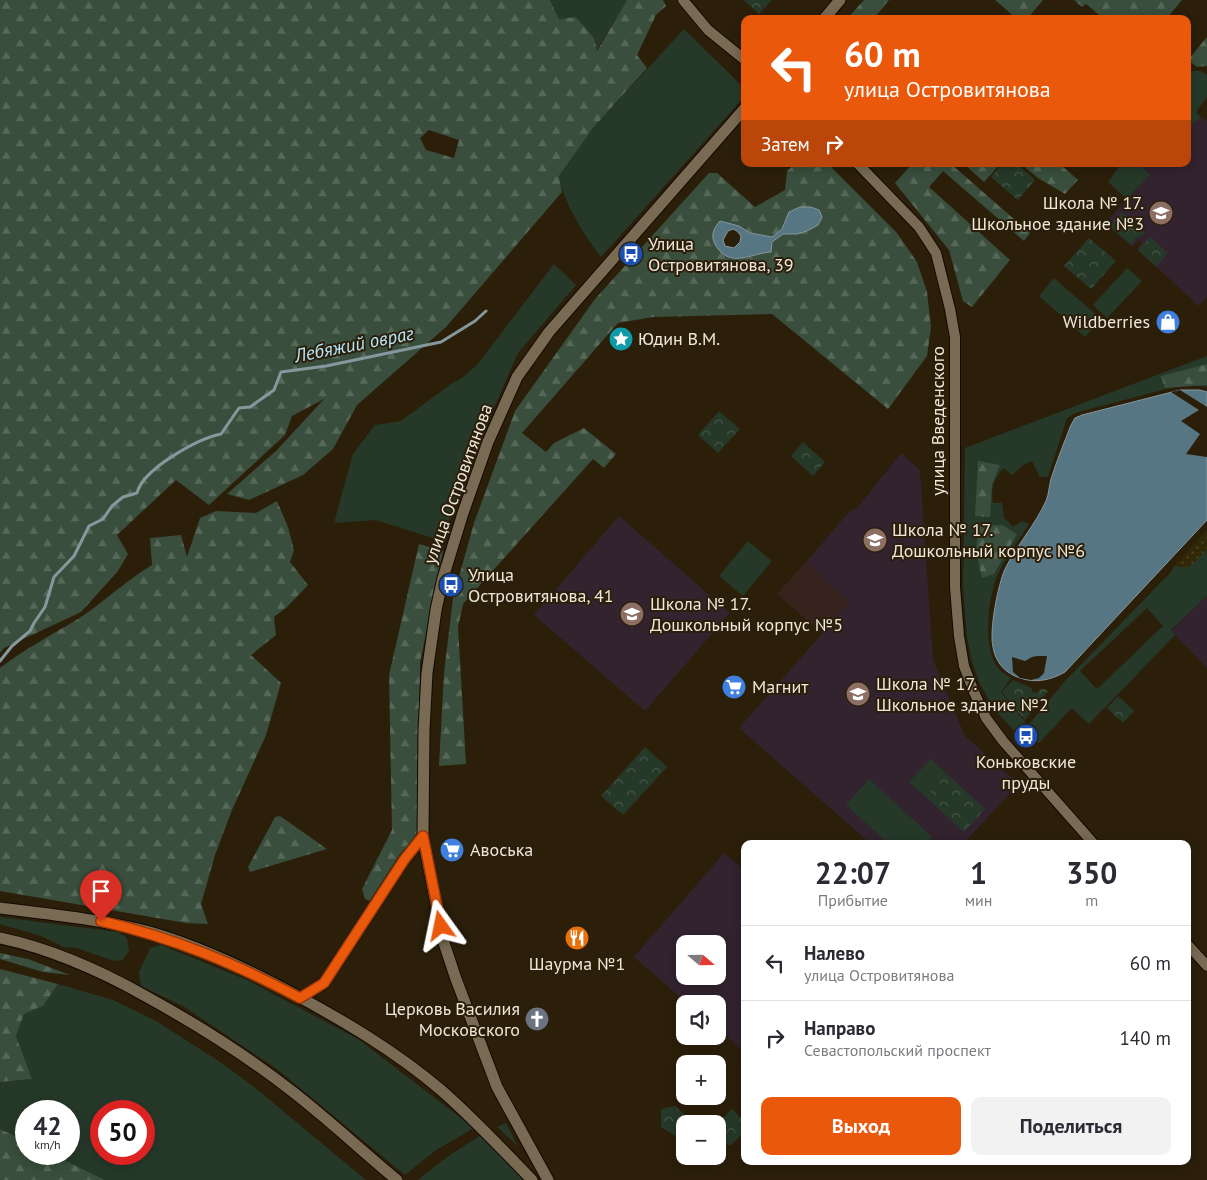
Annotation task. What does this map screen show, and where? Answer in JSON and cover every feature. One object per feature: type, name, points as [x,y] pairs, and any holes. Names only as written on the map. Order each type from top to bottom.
[{"type":"main road","points":[[827,15],[840,0]]},
{"type":"main road","name":"улица Островитянова","points":[[548,1180],[497,1087],[444,943],[423,836],[424,730],[427,674],[436,610],[443,578],[463,514],[491,434],[517,377],[549,332],[741,113]]},
{"type":"main road","points":[[300,998],[324,983],[338,964],[369,911],[423,836]]},
{"type":"main road","points":[[0,908],[101,921],[147,932],[212,955],[257,974],[359,1030],[425,1077],[485,1131],[532,1180]]},
{"type":"main road","points":[[0,938],[56,953],[99,972],[182,1016],[239,1052],[294,1092],[397,1180]]},
{"type":"street","points":[[683,0],[708,30],[741,57]]},
{"type":"street","name":"улица Введенского","points":[[861,167],[919,227],[936,254],[950,309],[955,336],[955,587],[959,636],[964,666],[986,718],[1029,772],[1090,840]]},
{"type":"street","points":[[1191,948],[1207,966]]},
{"type":"shaded area","name":"Школа № 17. Школьное здание №3","points":[[1201,117],[1207,121],[1207,297],[1199,306],[1137,249],[1142,243],[1139,240],[1133,247],[1105,223],[1150,175],[1141,167],[1191,167],[1191,125]]},
{"type":"shaded area","name":"Школа № 17. Школьное здание №2","points":[[901,453],[920,470],[933,660],[965,736],[1019,784],[967,840],[866,840],[739,728],[850,602],[806,562],[849,512],[858,507]]},
{"type":"shaded area","name":"Школа № 17. Дошкольный корпус №5","points":[[619,516],[730,613],[645,711],[534,615]]},
{"type":"shaded area","points":[[806,562],[851,602],[823,634],[777,594]]},
{"type":"shaded area","points":[[1207,596],[1207,668],[1171,631]]},
{"type":"shaded area","points":[[724,853],[741,867],[741,1049],[726,1036],[726,995],[678,995],[634,957]]},
{"type":"green space","points":[[0,0],[550,0],[559,19],[576,17],[594,38],[597,51],[627,0],[663,0],[666,6],[656,15],[637,55],[647,68],[593,128],[559,176],[562,192],[446,327],[357,405],[333,449],[303,475],[249,500],[227,494],[277,450],[324,399],[292,416],[285,435],[209,505],[176,480],[117,535],[128,554],[118,571],[81,612],[4,648],[0,653]],"holes":[[[429,130],[459,140],[454,158],[426,150],[420,138]]]},
{"type":"green space","points":[[550,0],[627,0],[596,51],[594,38],[576,17],[559,19]]},
{"type":"green space","points":[[744,0],[772,0],[759,14]]},
{"type":"green space","points":[[864,0],[889,0],[877,15],[851,15]]},
{"type":"green space","points":[[995,0],[1043,0],[1030,15],[1012,15]]},
{"type":"green space","points":[[1074,0],[1182,0],[1169,15],[1099,15],[1086,4],[1082,7]]},
{"type":"green space","points":[[684,29],[741,85],[741,100],[601,257],[570,208],[559,176],[593,128]]},
{"type":"green space","points":[[1207,37],[1207,66],[1197,67],[1191,62],[1191,56]]},
{"type":"green space","points":[[1191,71],[1201,71],[1207,75],[1207,97],[1196,112],[1201,117],[1191,125]]},
{"type":"green space","points":[[792,167],[831,167],[897,233],[917,262],[927,292],[931,327],[927,356],[888,409],[772,314],[653,317],[618,323],[522,433],[546,452],[554,443],[584,428],[616,454],[604,468],[593,459],[463,604],[458,627],[466,764],[439,766],[444,673],[453,598],[474,523],[515,411],[595,299],[709,173],[717,173],[755,207],[785,190],[787,171]],"holes":[[[800,207],[812,207],[819,210],[797,234],[783,234],[772,242],[771,252],[764,252],[746,258],[713,241],[720,221],[739,226],[750,233],[772,237],[782,229],[789,212]]]},
{"type":"green space","points":[[909,167],[954,167],[1030,233],[1024,241],[943,171],[929,187],[1010,260],[972,307],[963,301],[949,250],[895,183]]},
{"type":"green space","points":[[967,167],[997,167],[984,182]]},
{"type":"green space","points":[[999,167],[1020,167],[1035,180],[1018,200],[991,177]]},
{"type":"green space","points":[[1025,167],[1063,167],[1078,180],[1065,194],[1038,178]]},
{"type":"green space","points":[[1119,167],[1142,167],[1150,175],[1127,199],[1108,182]]},
{"type":"green space","points":[[1122,212],[1145,233],[1140,238],[1138,236],[1131,245],[1109,226]]},
{"type":"green space","points":[[1150,237],[1168,253],[1156,267],[1138,250]]},
{"type":"green space","points":[[1089,238],[1116,261],[1091,289],[1064,266]]},
{"type":"green space","points":[[554,264],[576,285],[518,353],[463,479],[442,541],[376,520],[334,523],[353,454],[375,425],[401,421],[462,378],[477,365]]},
{"type":"green space","points":[[1127,268],[1142,281],[1107,318],[1093,305]]},
{"type":"green space","points":[[1054,278],[1101,319],[1085,337],[1039,296]]},
{"type":"green space","points":[[1207,356],[1207,387],[1185,384],[1075,413],[1067,418],[1048,477],[1040,477],[1032,461],[1023,465],[1012,475],[1004,468],[995,480],[992,494],[993,503],[1002,503],[1004,517],[1013,527],[1022,521],[1029,524],[998,574],[994,584],[988,622],[988,636],[993,659],[998,668],[1011,678],[1001,692],[1028,725],[1066,680],[1172,571],[1174,566],[1189,567],[1207,549],[1207,596],[1171,630],[1175,635],[1089,724],[1072,708],[1039,743],[1017,734],[994,709],[979,682],[972,661],[967,637],[963,586],[965,448]],"holes":[[[1147,608],[1163,626],[1097,689],[1080,671]]]},
{"type":"green space","points":[[1207,364],[1207,385],[1165,388],[1161,376]]},
{"type":"green space","points":[[719,411],[740,429],[718,453],[698,435]]},
{"type":"green space","points":[[803,442],[825,462],[813,476],[791,456]]},
{"type":"green space","points":[[978,461],[1000,465],[992,484],[990,517],[975,516]]},
{"type":"green space","points":[[277,501],[288,527],[294,550],[290,562],[308,585],[287,607],[274,617],[276,635],[251,655],[281,683],[266,735],[232,810],[215,855],[201,904],[208,924],[186,923],[0,891],[0,668],[87,613],[152,565],[150,538],[181,535],[187,557],[200,518],[216,511],[256,513]]},
{"type":"green space","points":[[1002,525],[1017,534],[994,574],[982,578],[976,551],[979,526]]},
{"type":"green space","points":[[748,541],[772,561],[743,596],[719,576]]},
{"type":"green space","points":[[419,544],[443,551],[420,663],[418,831],[370,901],[365,899],[362,889],[392,830],[389,675]]},
{"type":"green space","points":[[1013,680],[1031,688],[1033,693],[1038,692],[1039,689],[1048,691],[1025,720],[1002,692]]},
{"type":"green space","points":[[1118,696],[1134,711],[1123,723],[1107,708]]},
{"type":"green space","points":[[645,747],[667,767],[623,815],[601,796]]},
{"type":"green space","points":[[931,759],[947,774],[926,797],[909,782]]},
{"type":"green space","points":[[947,774],[985,809],[964,832],[926,797]]},
{"type":"green space","points":[[869,779],[932,837],[929,840],[885,840],[846,805]]},
{"type":"green space","points":[[280,816],[327,849],[250,872],[248,867],[275,817]]},
{"type":"green space","points":[[0,917],[118,932],[127,938],[129,951],[122,960],[114,961],[77,948],[64,947],[41,936],[0,924]]},
{"type":"green space","points":[[161,945],[247,980],[358,1039],[474,1128],[436,1150],[405,1175],[277,1069],[183,1006],[141,986],[139,972],[150,948]]},
{"type":"green space","points":[[0,953],[28,959],[70,975],[43,972],[0,959]]},
{"type":"green space","points":[[0,969],[58,984],[43,1006],[24,1014],[16,1036],[32,1079],[0,1082]]},
{"type":"green space","points":[[58,984],[113,1000],[156,1021],[223,1064],[259,1091],[366,1180],[105,1180],[74,1165],[80,1165],[80,1100],[15,1100],[15,1136],[0,1129],[0,1082],[32,1079],[16,1036],[24,1014],[43,1006]]},
{"type":"green space","points":[[675,1106],[685,1115],[676,1115],[676,1136],[661,1127],[661,1109]]},
{"type":"green space","points":[[732,1109],[741,1118],[741,1136],[731,1145],[726,1145],[726,1115]]},
{"type":"green space","points":[[506,1123],[517,1145],[497,1127]]},
{"type":"green space","points":[[0,1129],[15,1136],[15,1165],[74,1165],[105,1180],[0,1180]]},
{"type":"green space","points":[[481,1135],[523,1180],[418,1180],[447,1157]]},
{"type":"sand","points":[[1207,530],[1207,549],[1189,567],[1174,566]]},
{"type":"water","points":[[800,207],[811,207],[819,210],[822,217],[818,225],[807,231],[797,234],[783,234],[772,242],[771,252],[742,258],[728,257],[722,253],[714,242],[713,233],[720,221],[739,226],[750,233],[772,237],[782,229],[789,212]],"holes":[[[733,229],[741,236],[740,242],[734,248],[725,246],[723,240],[728,231]]]},
{"type":"water","points":[[1180,390],[1207,392],[1207,520],[1065,672],[1053,678],[1035,681],[1011,674],[1000,664],[992,639],[993,619],[1000,586],[1005,569],[1046,501],[1051,479],[1075,418]]},
{"type":"pier","points":[[1180,390],[1207,407],[1207,457],[1186,454],[1200,434],[1181,421],[1199,410],[1171,392]]},
{"type":"pier","points":[[1037,656],[1047,656],[1044,673],[1039,678],[1031,680],[1020,678],[1013,672],[1012,657],[1025,661]]},
{"type":"waterway","name":"Лебяжий овраг","points":[[0,661],[12,646],[30,631],[45,607],[54,577],[74,556],[89,526],[103,519],[112,506],[123,497],[137,493],[149,474],[172,456],[199,442],[221,434],[239,408],[250,407],[274,390],[281,372],[326,366],[441,342],[475,321],[486,311]]},
{"type":"place","name":"Школа № 17. Школьное здание №3","points":[[1161,213]]},
{"type":"place","name":"Улица Островитянова, 39","points":[[631,254]]},
{"type":"place","name":"Wildberries","points":[[1168,322]]},
{"type":"place","name":"Юдин В.М.","points":[[621,339]]},
{"type":"place","name":"Школа № 17. Дошкольный корпус №6","points":[[875,540]]},
{"type":"place","name":"Улица Островитянова, 41","points":[[451,585]]},
{"type":"place","name":"Школа № 17. Дошкольный корпус №5","points":[[632,614]]},
{"type":"place","name":"Магнит","points":[[734,687]]},
{"type":"place","name":"Школа № 17. Школьное здание №2","points":[[858,694]]},
{"type":"place","name":"Коньковские пруды","points":[[1026,736]]},
{"type":"place","name":"Авоська","points":[[452,850]]},
{"type":"place","name":"Шаурма №1","points":[[577,938]]},
{"type":"place","name":"Церковь Василия Московского","points":[[537,1019]]},
{"type":"route","points":[[101,921],[147,932],[191,946],[257,974],[300,998],[324,983],[338,964],[369,911],[423,836],[441,926]]}]
